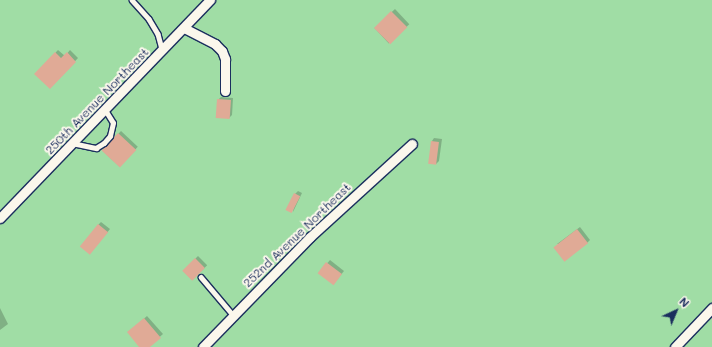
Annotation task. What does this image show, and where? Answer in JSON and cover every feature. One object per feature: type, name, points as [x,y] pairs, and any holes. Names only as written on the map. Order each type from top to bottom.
[{"type":"street","name":"250th Avenue Northeast","points":[[0,218],[210,0]]},
{"type":"street","points":[[184,28],[215,44],[222,52],[225,59],[225,91]]},
{"type":"street","name":"252nd Avenue Northeast","points":[[203,347],[310,237],[412,144]]},
{"type":"street","points":[[675,347],[712,308]]},
{"type":"lane","points":[[132,0],[158,34],[162,50]]},
{"type":"lane","points":[[72,143],[96,148],[104,143],[110,136],[113,123],[105,110]]},
{"type":"lane","points":[[201,277],[234,316]]},
{"type":"green space","points":[[0,0],[712,0],[712,347],[0,347]]},
{"type":"building","points":[[391,11],[407,27],[390,44],[374,28]]},
{"type":"building","points":[[55,52],[61,58],[67,52],[76,62],[50,89],[34,74]]},
{"type":"building","points":[[217,99],[231,100],[230,119],[216,118]]},
{"type":"building","points":[[118,133],[136,150],[120,168],[102,151]]},
{"type":"building","points":[[431,141],[439,142],[436,165],[428,164]]},
{"type":"building","points":[[294,193],[300,196],[292,213],[285,210]]},
{"type":"building","points":[[98,224],[108,232],[90,255],[80,247]]},
{"type":"building","points":[[577,229],[588,243],[564,262],[553,247]]},
{"type":"building","points":[[195,258],[205,268],[192,281],[182,271]]},
{"type":"building","points":[[326,262],[342,274],[334,285],[318,273]]},
{"type":"building","points":[[144,318],[161,338],[150,347],[139,347],[127,332]]}]
